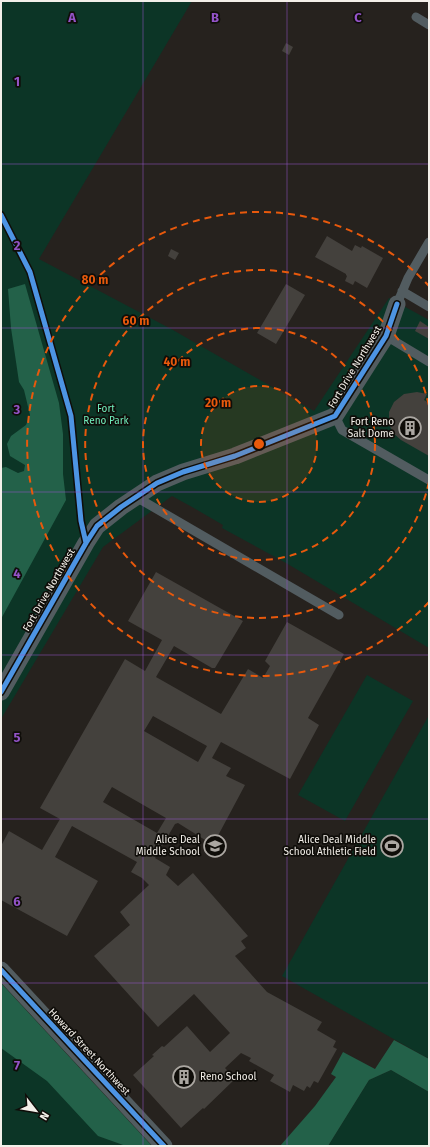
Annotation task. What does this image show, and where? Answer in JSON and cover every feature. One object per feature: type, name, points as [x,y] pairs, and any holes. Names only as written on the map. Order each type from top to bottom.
[{"type":"street","name":"Fort Drive Northwest","points":[[1,692],[97,526],[121,507],[157,483],[183,472],[234,456],[335,416],[386,336],[400,297]]},
{"type":"street","name":"Howard Street Northwest","points":[[1,970],[164,1146]]},
{"type":"lane","points":[[416,17],[429,25]]},
{"type":"lane","name":"Fort Drive Northwest","points":[[400,297],[408,278],[429,242]]},
{"type":"lane","points":[[400,297],[429,307]]},
{"type":"lane","points":[[386,336],[429,362]]},
{"type":"lane","points":[[335,416],[342,430],[429,480]]},
{"type":"lane","points":[[136,497],[339,616]]},
{"type":"green space","name":"Fort Reno Park","points":[[1,1],[192,1],[39,259],[173,330],[314,411],[389,298],[429,320],[429,648],[286,563],[222,528],[223,525],[172,496],[103,547],[1,719]]},
{"type":"green space","points":[[25,284],[59,403],[63,434],[63,474],[66,500],[1,619],[1,468],[6,467],[18,473],[24,471],[25,465],[10,456],[7,444],[11,436],[26,425],[30,415],[24,390],[19,382],[11,328],[8,289]]},
{"type":"green space","points":[[367,675],[413,701],[345,821],[298,795]]},
{"type":"green space","name":"Alice Deal Middle School Athletic Field","points":[[429,717],[429,1059],[282,976]]},
{"type":"green space","points":[[1,983],[152,1146],[126,1146],[98,1136],[47,1081],[1,1048]]},
{"type":"green space","points":[[1,989],[149,1146],[1,1146]]},
{"type":"green space","points":[[394,1040],[429,1059],[429,1092],[391,1070],[369,1080],[328,1146],[280,1146],[315,1106],[336,1077],[331,1074],[343,1052],[375,1069]]},
{"type":"green space","points":[[391,1070],[429,1092],[429,1146],[328,1146],[369,1080]]},
{"type":"building","points":[[286,43],[293,47],[289,55],[282,51]]},
{"type":"building","points":[[327,236],[352,251],[355,245],[361,248],[362,246],[383,258],[367,288],[355,281],[353,285],[345,281],[347,276],[346,274],[315,257]]},
{"type":"building","points":[[171,249],[179,253],[175,260],[168,256]]},
{"type":"building","points":[[286,284],[305,295],[276,344],[257,333]]},
{"type":"building","points":[[420,321],[429,327],[429,339],[415,331]]},
{"type":"building","name":"Fort Reno Salt Dome","points":[[417,392],[427,394],[424,400],[429,403],[429,456],[401,440],[393,433],[389,424],[389,412],[394,402],[404,394]]},
{"type":"building","points":[[156,572],[243,621],[215,668],[212,668],[174,646],[156,677],[221,714],[248,669],[263,678],[270,666],[265,661],[287,622],[344,654],[308,718],[319,725],[290,779],[221,742],[212,758],[231,768],[226,776],[245,785],[213,845],[178,823],[175,824],[155,858],[170,867],[166,875],[178,886],[193,873],[248,936],[241,941],[246,948],[235,956],[267,992],[322,1022],[317,1030],[336,1041],[333,1047],[337,1049],[318,1083],[314,1081],[310,1088],[307,1086],[304,1091],[293,1085],[290,1092],[270,1081],[274,1075],[249,1061],[251,1058],[241,1053],[225,1068],[235,1079],[204,1109],[203,1108],[181,1128],[133,1075],[154,1056],[152,1055],[162,1046],[164,1047],[187,1026],[210,1052],[230,1033],[194,994],[158,1027],[94,956],[130,925],[120,912],[149,885],[142,878],[131,872],[137,862],[72,826],[55,857],[98,881],[67,936],[1,900],[1,846],[9,831],[42,850],[60,819],[40,808],[125,659],[145,671],[162,640],[128,621]],"holes":[[[153,716],[207,746],[198,762],[144,731]],[[112,787],[166,818],[157,833],[103,802]]]},
{"type":"cycle path","points":[[1,215],[30,272],[71,416],[81,521],[86,543]]},
{"type":"cycle path","points":[[1,692],[97,526],[121,507],[157,483],[183,472],[235,456],[335,416],[386,336],[397,304]]},
{"type":"cycle path","points":[[1,970],[164,1146]]},
{"type":"place","name":"Fort Reno Salt Dome","points":[[410,428]]},
{"type":"place","name":"Alice Deal Middle School","points":[[215,846]]},
{"type":"place","name":"Alice Deal Middle School Athletic Field","points":[[392,846]]},
{"type":"place","name":"Reno School","points":[[184,1077]]}]
